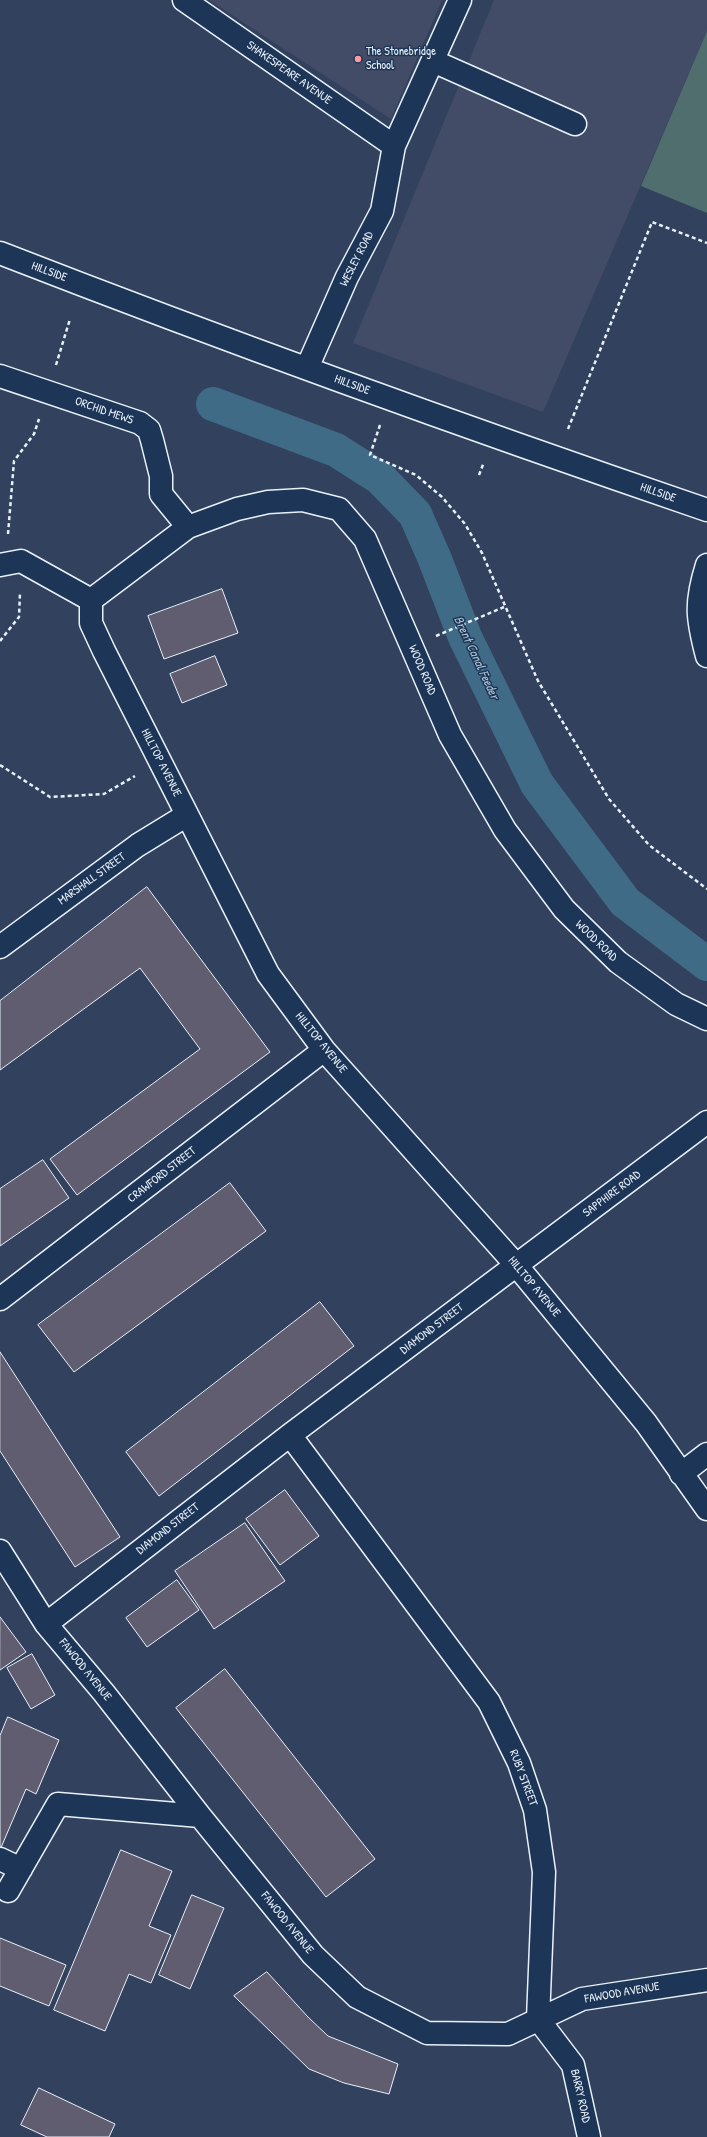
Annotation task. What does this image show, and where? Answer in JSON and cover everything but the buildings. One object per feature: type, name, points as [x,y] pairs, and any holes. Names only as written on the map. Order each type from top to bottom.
[{"type":"street","name":"SHAKESPEARE AVENUE","points":[[184,0],[394,146]]},
{"type":"street","name":"WESLEY ROAD","points":[[307,368],[347,276],[382,211],[394,146],[460,0]]},
{"type":"street","points":[[433,61],[575,124]]},
{"type":"street","name":"HILLSIDE","points":[[0,253],[148,310],[494,437],[707,510]]},
{"type":"street","name":"ORCHID MEWS","points":[[0,376],[140,423],[149,430],[161,476],[161,494],[188,527]]},
{"type":"street","name":"WOOD ROAD","points":[[91,600],[188,527],[237,509],[268,502],[304,500],[339,509],[365,539],[450,735],[505,830],[564,909],[618,962],[676,1004],[707,1019]]},
{"type":"street","points":[[0,565],[21,561],[91,600]]},
{"type":"street","points":[[707,565],[700,588],[698,621],[707,656]]},
{"type":"street","name":"HILLTOP AVENUE","points":[[91,600],[91,623],[268,974],[324,1050],[517,1266],[646,1423],[707,1509]]},
{"type":"street","name":"MARSHALL STREET","points":[[0,947],[138,845],[187,815]]},
{"type":"street","name":"CRAWFORD STREET","points":[[0,1299],[324,1050]]},
{"type":"street","name":"SAPPHIRE ROAD","points":[[517,1266],[707,1122]]},
{"type":"street","name":"DIAMOND STREET","points":[[46,1624],[290,1435],[517,1266]]},
{"type":"street","name":"RUBY STREET","points":[[290,1435],[489,1702],[520,1763],[535,1810],[544,1872],[538,2019]]},
{"type":"street","points":[[681,1474],[707,1454]]},
{"type":"street","name":"FAWOOD AVENUE","points":[[0,1551],[46,1624],[104,1693],[200,1816],[313,1955],[357,1997],[427,2033],[508,2034],[582,1999],[707,1980]]},
{"type":"street","points":[[8,1891],[58,1804],[200,1816]]},
{"type":"street","points":[[0,1859],[21,1869]]},
{"type":"street","name":"BARRY ROAD","points":[[538,2019],[573,2065],[589,2137]]},
{"type":"path","points":[[568,428],[652,222],[707,243]]},
{"type":"path","points":[[21,561],[8,544],[14,461],[34,434],[70,318]]},
{"type":"path","points":[[376,436],[370,455],[416,475],[442,497],[465,524],[482,553],[504,607],[538,681],[609,799],[649,845],[707,889]]},
{"type":"path","points":[[479,475],[484,462]]},
{"type":"path","points":[[445,632],[504,607]]},
{"type":"path","points":[[0,641],[19,617]]},
{"type":"path","points":[[0,765],[50,797],[104,794],[160,762]]},
{"type":"shaded area","name":"The Stonebridge School","points":[[209,0],[442,0],[391,119]]},
{"type":"shaded area","points":[[494,0],[707,0],[707,31],[543,412],[353,343]]},
{"type":"green space","points":[[707,31],[707,213],[641,186]]},
{"type":"waterway","name":"Brent Canal Feeder","points":[[213,404],[336,450],[380,478],[415,514],[434,557],[465,637],[537,784],[625,902],[707,964]]},
{"type":"place","name":"The Stonebridge School","points":[[358,59]]}]
